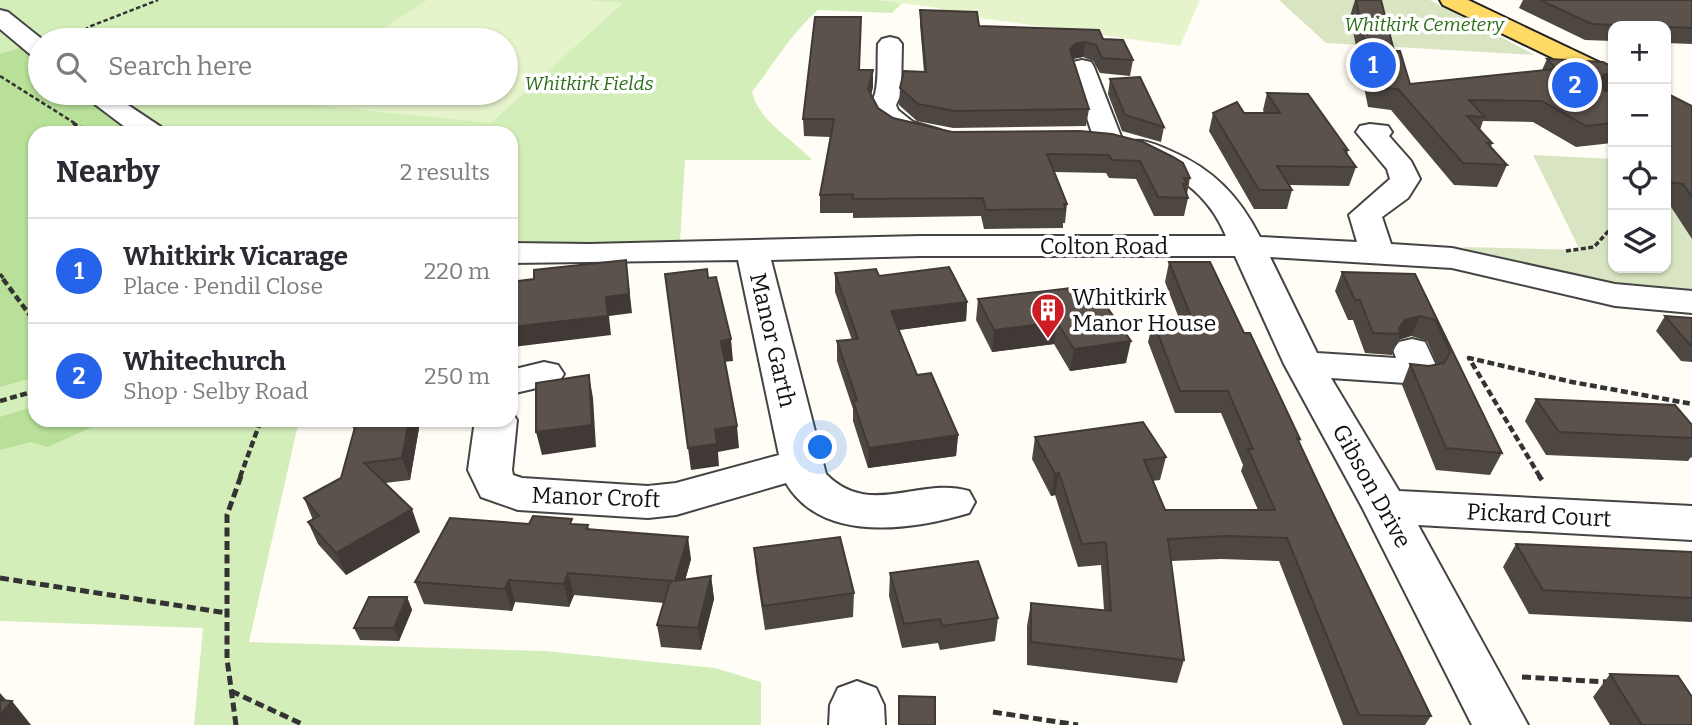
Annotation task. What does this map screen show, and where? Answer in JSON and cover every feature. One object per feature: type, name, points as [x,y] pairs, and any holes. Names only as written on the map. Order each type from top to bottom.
[{"type":"main road","points":[[1451,0],[1608,92]]},
{"type":"street","points":[[0,17],[28,40]]},
{"type":"street","points":[[890,44],[888,94],[883,105],[888,117],[903,128],[931,136],[954,138]]},
{"type":"street","points":[[1108,139],[1086,75],[1116,84]]},
{"type":"street","points":[[110,105],[141,126]]},
{"type":"street","points":[[876,140],[903,128]]},
{"type":"street","points":[[1377,252],[1365,215],[1372,207],[1390,199],[1400,190],[1405,179],[1401,167],[1370,132],[1378,132]]},
{"type":"street","name":"Gibson Drive","points":[[1076,136],[1108,139],[1167,159],[1202,178],[1218,193],[1231,211],[1303,364],[1385,507],[1500,725]]},
{"type":"street","name":"Colton Road","points":[[518,254],[920,246],[1246,246],[1377,252],[1452,257],[1615,295],[1686,308]]},
{"type":"street","name":"Manor Garth","points":[[752,250],[806,480],[815,492],[831,503],[850,510],[872,513],[953,502]]},
{"type":"street","points":[[1303,364],[1420,372],[1412,350]]},
{"type":"street","name":"Manor Croft","points":[[495,427],[490,470],[492,478],[497,486],[518,494],[648,502],[676,499],[802,464]]},
{"type":"street","name":"Pickard Court","points":[[1385,507],[1692,523]]},
{"type":"path","points":[[87,28],[158,0]]},
{"type":"path","points":[[0,76],[28,94]]},
{"type":"path","points":[[45,105],[78,126]]},
{"type":"path","points":[[0,274],[28,312]]},
{"type":"path","points":[[1564,516],[1469,358],[1638,396],[1692,404]]},
{"type":"path","points":[[0,401],[28,393]]},
{"type":"path","points":[[1638,396],[1646,405]]},
{"type":"path","points":[[236,725],[227,659],[227,515],[258,427]]},
{"type":"path","points":[[0,578],[227,613]]},
{"type":"path","points":[[1473,673],[1610,682]]},
{"type":"path","points":[[231,691],[304,725]]},
{"type":"path","points":[[993,712],[1078,725]]},
{"type":"green space","name":"Whitkirk Fields","points":[[0,0],[878,0],[902,3],[892,13],[818,10],[800,28],[752,92],[756,103],[769,121],[812,160],[685,160],[680,242],[594,244],[518,241],[518,126],[28,126],[28,427],[297,427],[249,642],[545,651],[715,668],[761,682],[761,725],[194,725],[203,628],[0,621]]},
{"type":"green space","points":[[427,0],[586,0],[623,3],[518,98],[518,28],[384,28]]},
{"type":"green space","points":[[878,0],[1200,0],[1180,46],[937,12],[939,8]]},
{"type":"green space","name":"Whitkirk Cemetery","points":[[1279,0],[1430,0],[1535,55],[1326,43]]},
{"type":"green space","points":[[28,46],[28,105],[110,105],[141,126],[28,126],[28,379],[0,387],[0,54]]},
{"type":"green space","points":[[313,105],[511,105],[491,123]]},
{"type":"green space","points":[[1533,155],[1608,159],[1608,273],[1671,273],[1671,207],[1692,239],[1692,302],[1477,263],[1463,247],[1580,250]]},
{"type":"green space","points":[[28,408],[28,427],[92,427],[48,447],[31,442],[0,450],[0,417]]},
{"type":"building","points":[[1356,0],[1381,0],[1394,51],[1400,51],[1410,84],[1556,69],[1547,59],[1603,62],[1608,64],[1608,74],[1603,75],[1599,84],[1608,91],[1608,124],[1586,126],[1542,101],[1469,100],[1485,117],[1467,116],[1492,143],[1487,143],[1507,165],[1463,163],[1398,89],[1374,87]]},
{"type":"building","points":[[1540,0],[1692,0],[1692,28],[1671,27],[1671,21],[1608,21],[1608,25],[1592,24]]},
{"type":"building","points":[[920,10],[977,12],[979,26],[1099,30],[1103,39],[1123,40],[1133,60],[1102,58],[1096,45],[1085,42],[1075,44],[1070,50],[1089,109],[955,111],[918,104],[900,88],[904,71],[926,72]]},
{"type":"building","points":[[815,17],[861,17],[859,70],[873,70],[868,89],[878,108],[893,118],[952,132],[1080,131],[1112,134],[1143,142],[1183,163],[1190,178],[1184,178],[1187,184],[1183,184],[1188,198],[1158,197],[1140,161],[1112,160],[1109,155],[1047,154],[1067,204],[1064,204],[1065,209],[986,210],[983,198],[853,199],[853,194],[820,195],[834,119],[803,119]]},
{"type":"building","points":[[1140,77],[1164,127],[1125,115],[1110,79]]},
{"type":"building","points":[[1267,93],[1308,94],[1348,150],[1344,150],[1356,167],[1277,166],[1292,190],[1259,190],[1213,113],[1237,102],[1244,113],[1280,113]]},
{"type":"building","points":[[1671,96],[1692,106],[1692,197],[1683,184],[1671,183]]},
{"type":"building","points":[[626,260],[629,294],[606,297],[608,316],[518,326],[518,281],[534,279],[534,270]]},
{"type":"building","points":[[1169,262],[1210,262],[1244,333],[1250,333],[1319,485],[1431,716],[1359,715],[1287,538],[1228,536],[1168,539],[1184,660],[1031,642],[1031,603],[1111,611],[1106,542],[1082,544],[1059,473],[1055,474],[1035,437],[1143,422],[1166,457],[1144,460],[1165,510],[1275,510],[1248,449],[1253,449],[1228,391],[1180,391],[1153,321],[1193,321]]},
{"type":"building","points":[[949,267],[967,302],[891,311],[917,375],[931,373],[958,435],[869,448],[853,401],[857,400],[837,341],[858,339],[835,273],[876,269],[879,276]]},
{"type":"building","points":[[707,269],[708,278],[716,277],[731,339],[721,341],[737,426],[715,429],[717,444],[688,448],[665,274]]},
{"type":"building","points":[[1342,272],[1415,274],[1502,453],[1446,448],[1410,364],[1429,366],[1444,363],[1450,352],[1436,320],[1420,316],[1405,320],[1399,328],[1400,334],[1373,333],[1360,300],[1355,300]]},
{"type":"building","points":[[1071,288],[1073,291],[1094,289],[1131,341],[1074,349],[1057,322],[994,330],[978,299]]},
{"type":"building","points":[[1665,316],[1692,318],[1692,346],[1691,346]]},
{"type":"building","points":[[589,375],[592,425],[536,432],[536,383]]},
{"type":"building","points":[[1536,399],[1675,405],[1692,425],[1692,438],[1559,432]]},
{"type":"building","points":[[355,427],[408,427],[402,458],[364,463],[412,509],[336,553],[308,522],[319,516],[304,498],[341,478]]},
{"type":"building","points":[[533,516],[572,519],[570,524],[588,525],[586,529],[688,537],[675,581],[711,576],[698,628],[657,625],[670,582],[673,581],[568,573],[564,584],[509,580],[505,589],[415,582],[450,518],[529,524]]},
{"type":"building","points":[[840,537],[854,593],[763,606],[754,548]]},
{"type":"building","points":[[1516,544],[1692,552],[1692,598],[1543,590]]},
{"type":"building","points":[[978,561],[998,618],[942,626],[940,619],[904,624],[890,573]]},
{"type":"building","points":[[369,597],[407,597],[394,628],[354,628]]},
{"type":"building","points":[[1610,674],[1678,676],[1692,697],[1692,725],[1642,725]]},
{"type":"building","points":[[899,696],[935,697],[935,725],[899,725]]},
{"type":"building","points":[[0,700],[12,701],[0,715]]},
{"type":"place","name":"Whitkirk Vicarage","points":[[1373,65]]},
{"type":"place","name":"Whitechurch","points":[[1575,85]]},
{"type":"place","name":"Whitkirk Manor House","points":[[1048,340]]}]
